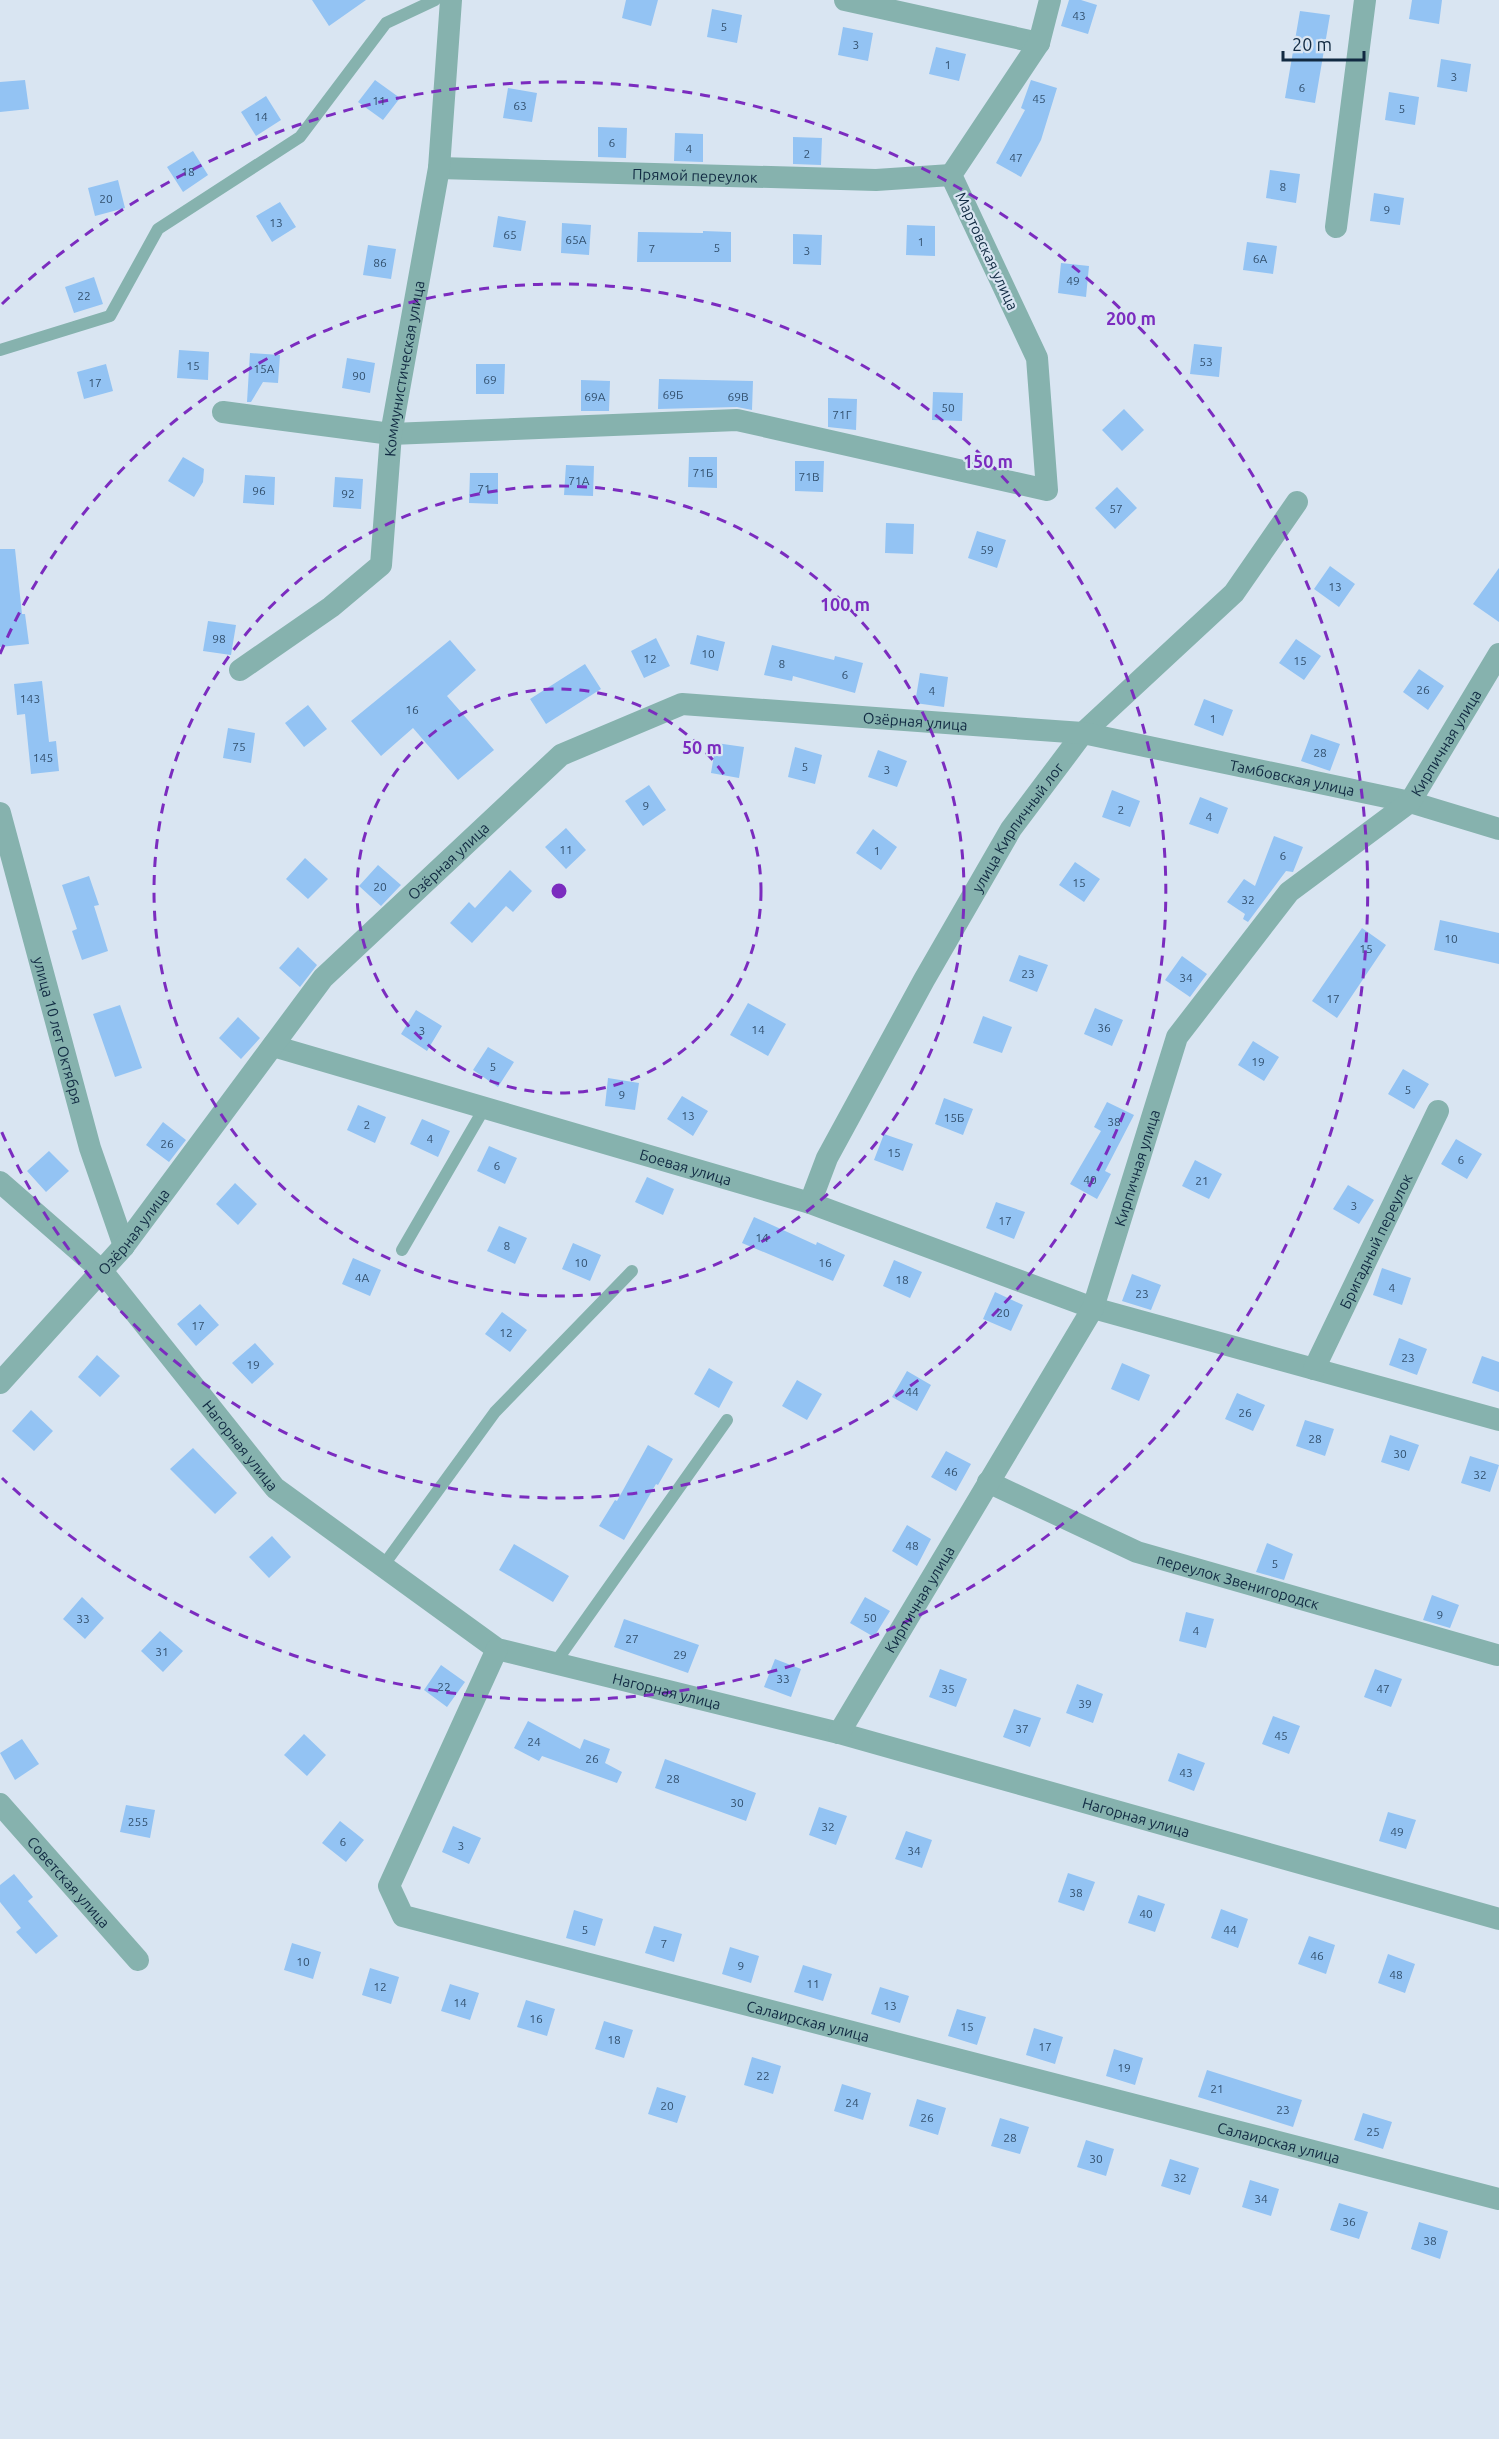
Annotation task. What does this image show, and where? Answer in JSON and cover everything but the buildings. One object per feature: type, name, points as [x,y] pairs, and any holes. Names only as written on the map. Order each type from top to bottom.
[{"type":"street","name":"Коммунистическая улица","points":[[240,670],[331,607],[381,565],[390,434],[439,168],[451,0]]},
{"type":"street","points":[[845,0],[1039,43]]},
{"type":"street","name":"Мартовская улица","points":[[390,434],[737,420],[1047,490],[1037,358],[951,176],[1039,43],[1050,0]]},
{"type":"street","points":[[1336,227],[1365,0]]},
{"type":"street","name":"Прямой переулок","points":[[439,168],[876,180],[951,176]]},
{"type":"street","points":[[223,412],[390,434]]},
{"type":"street","name":"улица Кирпичный лог","points":[[810,1203],[827,1158],[924,980],[1011,829],[1083,733],[1234,593],[1297,502]]},
{"type":"street","name":"Кирпичная улица","points":[[839,1733],[1093,1308],[1177,1037],[1290,892],[1410,802],[1499,654]]},
{"type":"street","name":"Озёрная улица","points":[[0,1383],[124,1246],[323,978],[561,755],[682,704],[1083,733]]},
{"type":"street","name":"Тамбовская улица","points":[[1083,733],[1410,802],[1499,829]]},
{"type":"street","name":"улица 10 лет Октября","points":[[0,813],[90,1148],[124,1246]]},
{"type":"street","name":"Боевая улица","points":[[273,1046],[810,1203],[1093,1308],[1499,1420]]},
{"type":"street","name":"Бригадный переулок","points":[[1314,1369],[1438,1111]]},
{"type":"street","name":"Нагорная улица","points":[[0,1182],[102,1271],[275,1488],[497,1649],[839,1733],[1499,1919]]},
{"type":"street","name":"переулок Звенигородск","points":[[988,1482],[1137,1552],[1497,1655]]},
{"type":"street","name":"Салаирская улица","points":[[497,1649],[389,1886],[403,1916],[1499,2199]]},
{"type":"street","name":"Советская улица","points":[[0,1804],[138,1960]]},
{"type":"lane","points":[[0,350],[110,316],[158,229],[300,137],[386,23],[435,0]]},
{"type":"lane","points":[[402,1250],[484,1107]]},
{"type":"lane","points":[[383,1566],[495,1412],[632,1271]]},
{"type":"lane","points":[[555,1663],[727,1420]]}]
